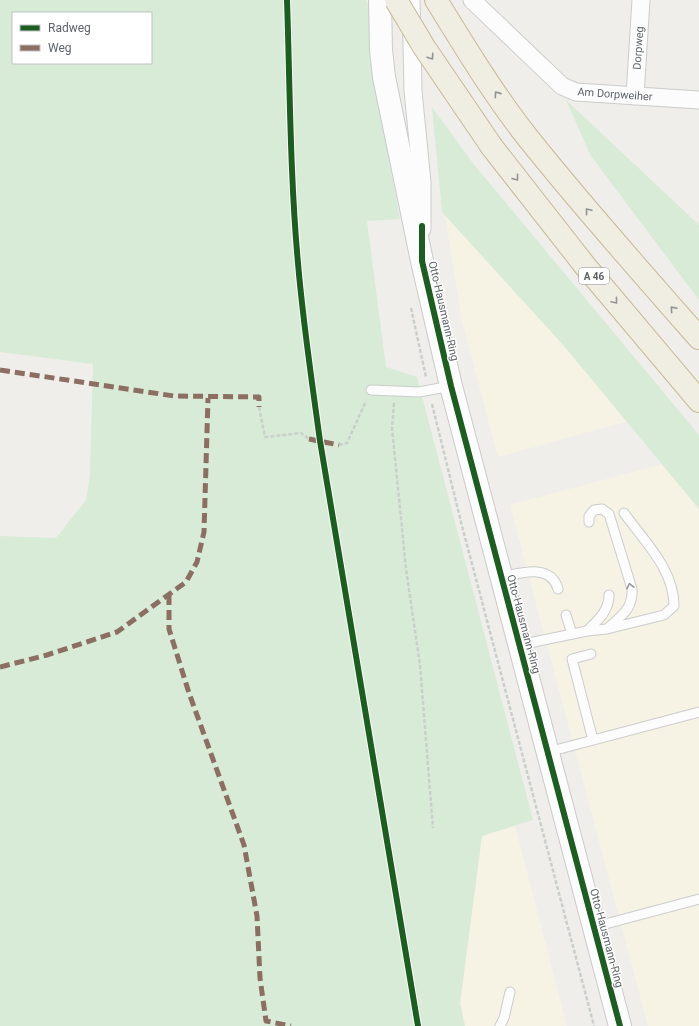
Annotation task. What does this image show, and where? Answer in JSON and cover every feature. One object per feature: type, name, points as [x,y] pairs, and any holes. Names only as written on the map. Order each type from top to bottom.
[{"type":"highway","name":"A 46","points":[[396,0],[424,47],[492,147],[586,267],[699,401]]},
{"type":"highway","points":[[436,0],[469,55],[519,126],[615,243],[699,338]]},
{"type":"street","name":"Otto-Hausmann-Ring","points":[[380,0],[381,50],[384,77],[422,261],[451,386],[620,1026]]},
{"type":"street","name":"Otto-Hausmann-Ring","points":[[411,0],[413,91],[422,182],[422,261]]},
{"type":"street","name":"Am Dorpweiher","points":[[472,0],[564,88],[576,92],[699,100]]},
{"type":"street","name":"Dorpweg","points":[[635,96],[641,0]]},
{"type":"lane","points":[[371,390],[419,392],[451,386]]},
{"type":"lane","points":[[589,522],[589,516],[594,510],[602,509],[609,514],[632,589],[632,600],[627,610],[607,629]]},
{"type":"lane","points":[[519,645],[587,631],[607,629],[664,615],[674,606],[674,593],[664,568],[624,513]]},
{"type":"lane","points":[[501,577],[532,570],[546,574],[557,583],[558,588]]},
{"type":"lane","points":[[587,631],[601,618],[609,604],[609,595]]},
{"type":"lane","points":[[566,615],[572,634]]},
{"type":"lane","points":[[591,654],[572,659],[593,740]]},
{"type":"lane","points":[[547,753],[699,712]]},
{"type":"lane","points":[[594,927],[699,899]]},
{"type":"lane","points":[[500,1026],[504,1018],[510,992]]},
{"type":"path","points":[[412,304],[411,311],[435,423],[594,1026]]},
{"type":"path","points":[[339,445],[347,443],[371,390]]},
{"type":"path","points":[[395,391],[392,428],[406,569],[420,665],[434,828]]},
{"type":"path","points":[[260,407],[265,438],[301,433],[309,439]]},
{"type":"shaded area","points":[[445,215],[564,346],[628,421],[498,457],[462,321]]},
{"type":"shaded area","points":[[662,464],[699,509],[699,1026],[648,1026],[510,505]]},
{"type":"shaded area","points":[[515,826],[567,1026],[465,1026],[460,1003],[482,835]]},
{"type":"green space","points":[[0,0],[366,0],[369,6],[379,103],[400,219],[367,221],[386,367],[417,377],[533,820],[482,836],[460,1003],[465,1026],[0,1026],[0,536],[56,538],[86,500],[90,475],[93,364],[0,352]]},
{"type":"green space","points":[[566,100],[699,225],[699,300],[591,156]]},
{"type":"green space","points":[[432,107],[472,162],[699,435],[699,509],[564,346],[442,212]]},
{"type":"marked path","points":[[0,370],[174,396],[259,397],[259,407]]},
{"type":"marked path","points":[[0,667],[47,655],[117,632],[186,582],[197,562],[204,532],[208,398]]},
{"type":"marked path","points":[[309,439],[339,445]]},
{"type":"marked path","points":[[169,595],[169,629],[189,693],[244,845],[257,916],[260,978],[266,1021],[291,1026]]},
{"type":"cycle path","points":[[287,0],[293,198],[300,285],[308,352],[320,441],[418,1026]]},
{"type":"cycle path","points":[[422,226],[422,261],[451,386],[620,1026]]}]
